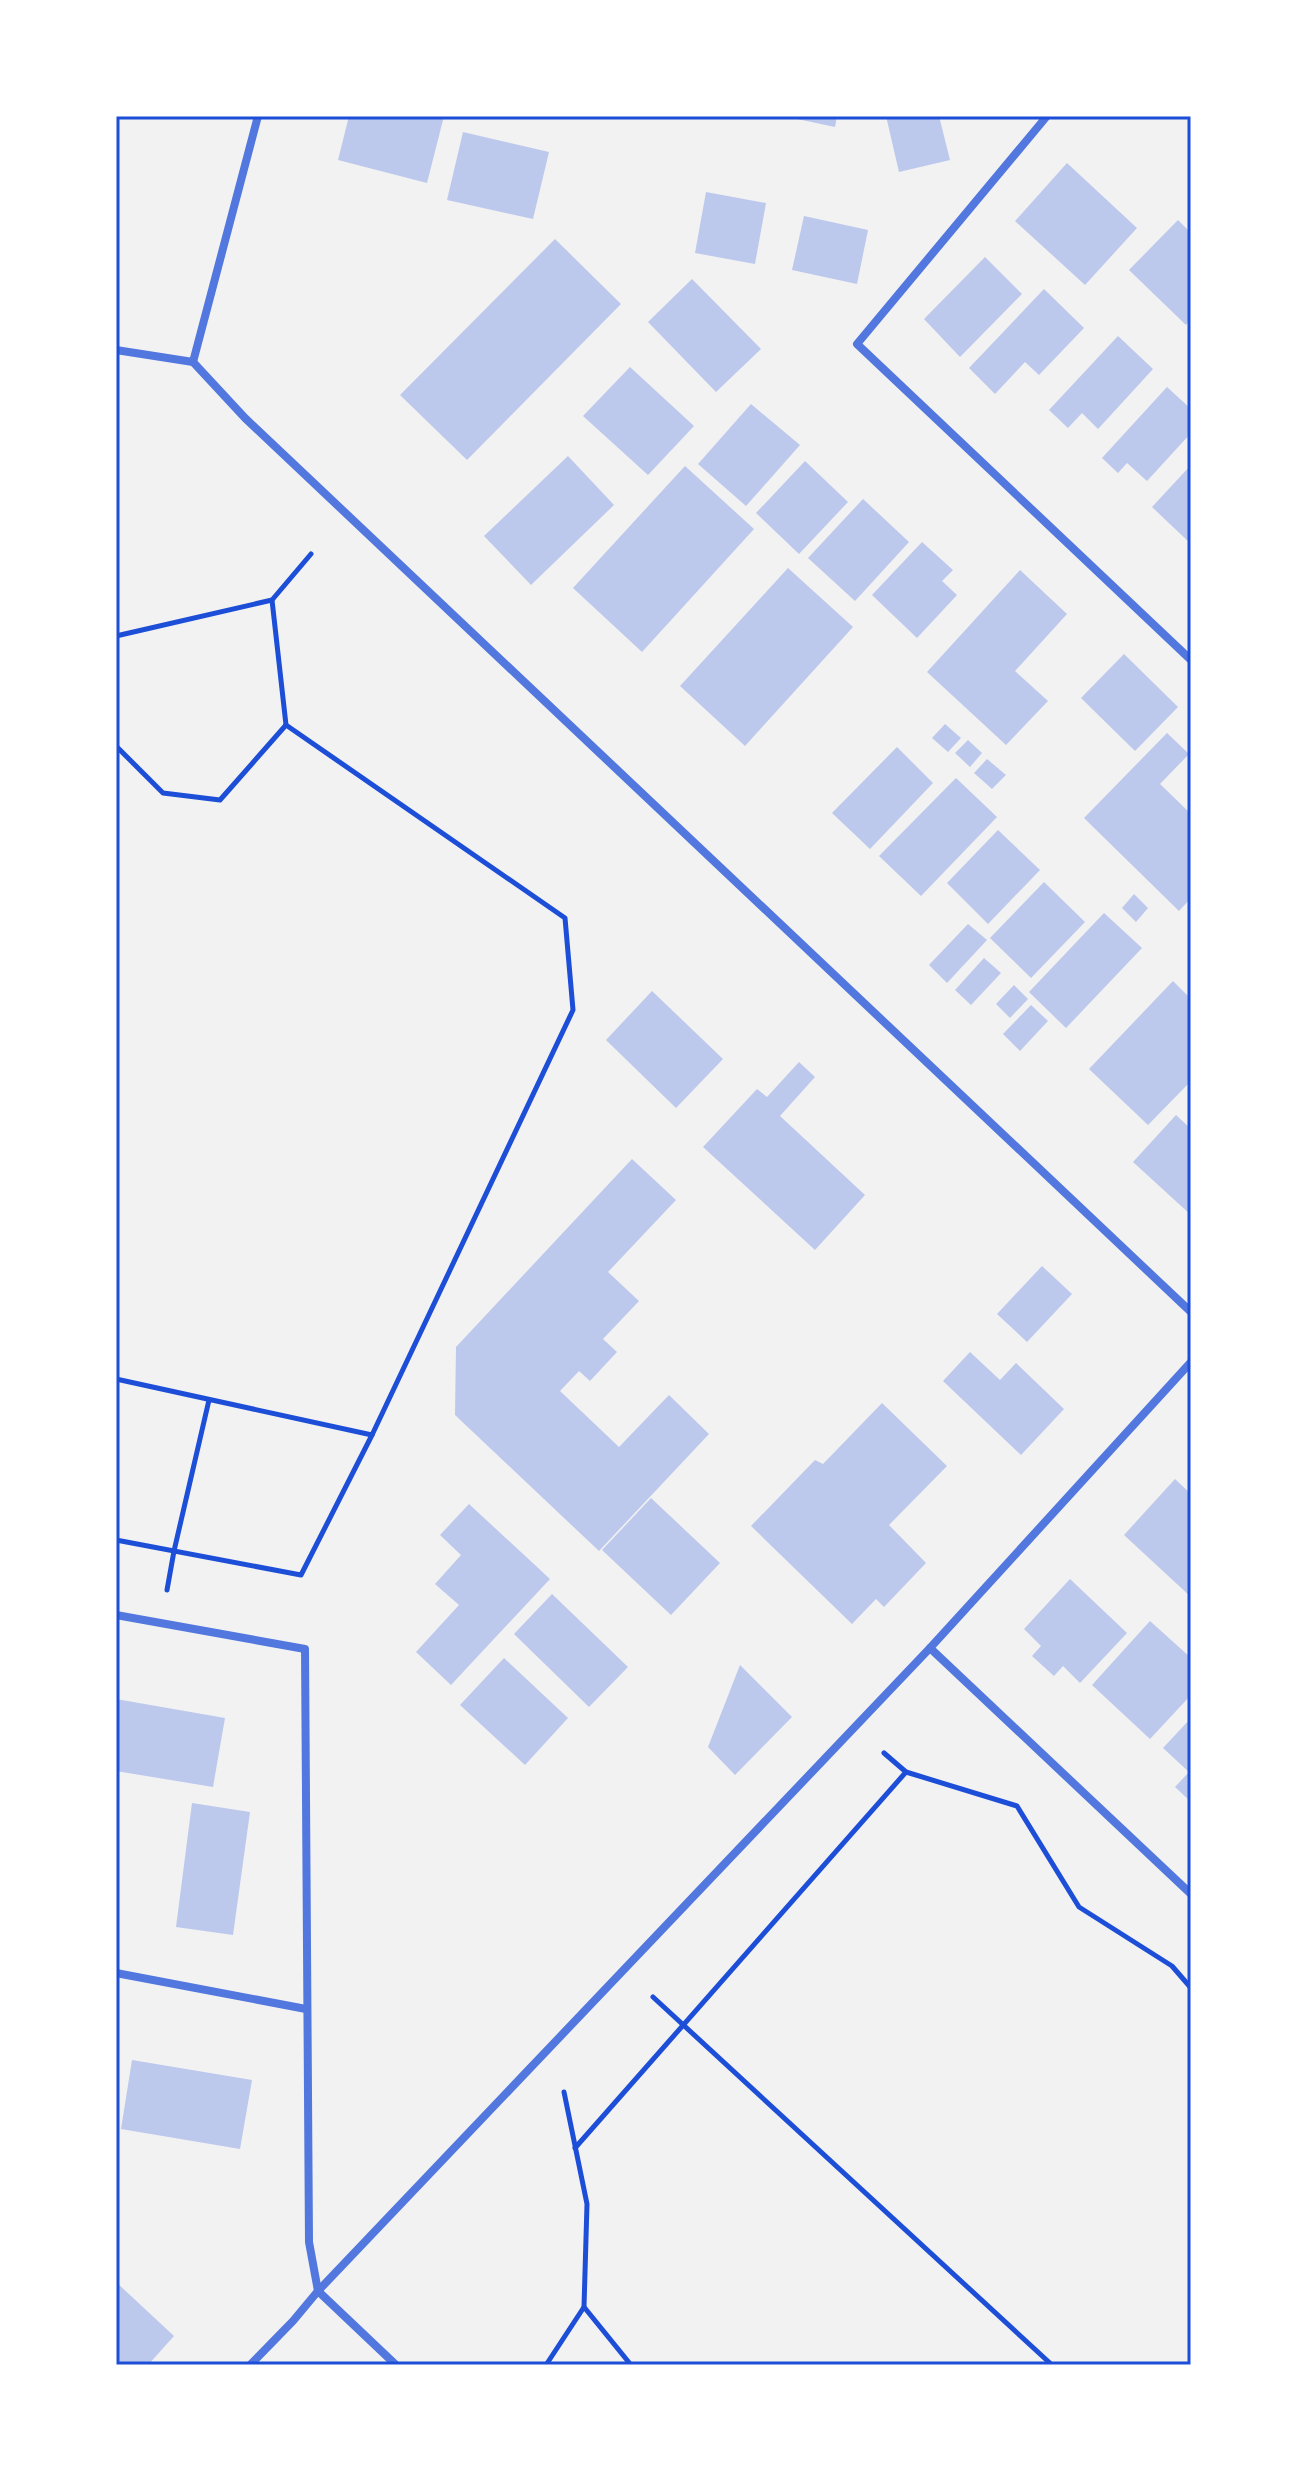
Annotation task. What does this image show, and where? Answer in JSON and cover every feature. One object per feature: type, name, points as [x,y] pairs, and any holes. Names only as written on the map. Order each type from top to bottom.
[{"type":"street","points":[[193,362],[258,116]]},
{"type":"street","points":[[1047,116],[857,344],[1191,660]]},
{"type":"street","points":[[116,350],[193,362],[245,418],[1191,1312]]},
{"type":"street","points":[[250,2365],[930,1648],[1191,1362]]},
{"type":"street","points":[[116,1615],[305,1649],[309,2242],[318,2291],[396,2365]]},
{"type":"street","points":[[930,1648],[1191,1894]]},
{"type":"street","points":[[116,1973],[306,2009]]},
{"type":"path","points":[[116,636],[272,600],[311,554]]},
{"type":"path","points":[[116,746],[163,793],[220,800],[286,725],[272,600]]},
{"type":"path","points":[[116,1540],[301,1575],[372,1435],[573,1010],[565,918],[286,725]]},
{"type":"path","points":[[116,1379],[372,1435]]},
{"type":"path","points":[[166,1595],[209,1400]]},
{"type":"path","points":[[884,1753],[906,1772],[1017,1806],[1079,1907],[1172,1966],[1191,1988]]},
{"type":"path","points":[[575,2148],[906,1772]]},
{"type":"path","points":[[653,1997],[1052,2365]]},
{"type":"path","points":[[546,2365],[584,2307],[587,2204],[564,2092]]},
{"type":"path","points":[[584,2307],[631,2365]]},
{"type":"building","points":[[349,116],[444,116],[427,183],[338,160]]},
{"type":"building","points":[[783,116],[837,116],[835,127]]},
{"type":"building","points":[[886,116],[939,116],[950,160],[899,172]]},
{"type":"building","points":[[463,132],[549,152],[533,219],[447,200]]},
{"type":"building","points":[[1067,163],[1137,228],[1085,285],[1015,221]]},
{"type":"building","points":[[706,192],[766,203],[755,264],[695,253]]},
{"type":"building","points":[[804,216],[868,230],[857,284],[792,270]]},
{"type":"building","points":[[1178,220],[1191,233],[1191,319],[1186,325],[1129,270]]},
{"type":"building","points":[[555,239],[621,304],[467,460],[400,395]]},
{"type":"building","points":[[985,257],[1022,294],[960,357],[924,319]]},
{"type":"building","points":[[692,279],[761,349],[716,392],[648,322]]},
{"type":"building","points":[[1044,289],[1084,328],[1039,375],[1025,362],[995,394],[969,368]]},
{"type":"building","points":[[1118,336],[1153,369],[1098,429],[1082,413],[1068,428],[1049,410]]},
{"type":"building","points":[[630,367],[694,426],[648,475],[583,416]]},
{"type":"building","points":[[1167,387],[1191,409],[1191,433],[1147,481],[1127,463],[1118,473],[1102,458]]},
{"type":"building","points":[[751,404],[800,445],[746,506],[698,464]]},
{"type":"building","points":[[568,456],[614,505],[531,585],[484,536]]},
{"type":"building","points":[[805,461],[848,502],[799,554],[756,513]]},
{"type":"building","points":[[1191,465],[1191,544],[1152,507]]},
{"type":"building","points":[[685,466],[754,529],[642,652],[573,588]]},
{"type":"building","points":[[863,499],[909,542],[855,601],[808,558]]},
{"type":"building","points":[[922,542],[953,570],[942,581],[957,595],[917,638],[872,595]]},
{"type":"building","points":[[788,568],[853,627],[745,746],[680,686]]},
{"type":"building","points":[[1020,570],[1067,614],[1015,671],[1048,701],[1006,745],[927,672]]},
{"type":"building","points":[[1124,654],[1178,707],[1135,751],[1081,698]]},
{"type":"building","points":[[945,724],[961,738],[948,752],[932,738]]},
{"type":"building","points":[[1167,733],[1189,754],[1160,784],[1191,814],[1191,898],[1179,911],[1084,818]]},
{"type":"building","points":[[968,740],[982,753],[970,767],[955,753]]},
{"type":"building","points":[[897,747],[933,783],[870,849],[832,813]]},
{"type":"building","points":[[987,759],[1006,775],[992,789],[974,773]]},
{"type":"building","points":[[956,778],[997,817],[921,896],[879,856]]},
{"type":"building","points":[[998,830],[1040,870],[988,924],[947,883]]},
{"type":"building","points":[[1044,882],[1085,922],[1031,978],[990,938]]},
{"type":"building","points":[[1134,894],[1148,908],[1136,922],[1122,908]]},
{"type":"building","points":[[1104,913],[1142,948],[1066,1028],[1029,992]]},
{"type":"building","points":[[968,924],[987,940],[947,983],[929,965]]},
{"type":"building","points":[[984,958],[1001,973],[971,1005],[955,990]]},
{"type":"building","points":[[1173,981],[1191,999],[1191,1081],[1148,1125],[1089,1069]]},
{"type":"building","points":[[1014,985],[1028,999],[1010,1018],[996,1004]]},
{"type":"building","points":[[652,991],[723,1059],[676,1108],[606,1040]]},
{"type":"building","points":[[1031,1005],[1048,1021],[1020,1051],[1003,1034]]},
{"type":"building","points":[[799,1062],[815,1077],[780,1116],[865,1195],[815,1250],[703,1147],[757,1089],[767,1097]]},
{"type":"building","points":[[1176,1115],[1191,1129],[1191,1215],[1133,1162]]},
{"type":"building","points":[[632,1159],[676,1200],[608,1272],[639,1301],[603,1339],[617,1352],[590,1381],[579,1371],[560,1391],[619,1447],[669,1395],[709,1434],[599,1551],[455,1415],[456,1347]]},
{"type":"building","points":[[1042,1266],[1072,1294],[1027,1342],[997,1314]]},
{"type":"building","points":[[970,1352],[1000,1380],[1016,1363],[1064,1409],[1021,1455],[943,1381]]},
{"type":"building","points":[[882,1403],[947,1466],[889,1525],[926,1563],[884,1607],[876,1599],[852,1624],[751,1526],[815,1460],[823,1464]]},
{"type":"building","points":[[1175,1479],[1191,1494],[1191,1597],[1124,1535]]},
{"type":"building","points":[[651,1498],[720,1563],[671,1615],[602,1550]]},
{"type":"building","points":[[469,1504],[550,1579],[451,1685],[416,1652],[459,1605],[435,1584],[461,1555],[440,1535]]},
{"type":"building","points":[[1070,1579],[1127,1633],[1080,1683],[1063,1666],[1054,1676],[1032,1656],[1041,1646],[1024,1629]]},
{"type":"building","points":[[552,1594],[628,1667],[589,1707],[514,1634]]},
{"type":"building","points":[[1150,1621],[1191,1658],[1191,1695],[1150,1739],[1092,1685]]},
{"type":"building","points":[[504,1658],[568,1718],[525,1765],[460,1705]]},
{"type":"building","points":[[740,1665],[792,1717],[735,1775],[708,1747]]},
{"type":"building","points":[[116,1699],[225,1718],[213,1787],[116,1771]]},
{"type":"building","points":[[1191,1718],[1191,1802],[1175,1787],[1189,1772],[1163,1748]]},
{"type":"building","points":[[192,1803],[250,1812],[233,1935],[176,1927]]},
{"type":"building","points":[[132,2060],[252,2080],[240,2149],[121,2129]]},
{"type":"building","points":[[116,2282],[174,2336],[148,2365],[116,2365]]}]
